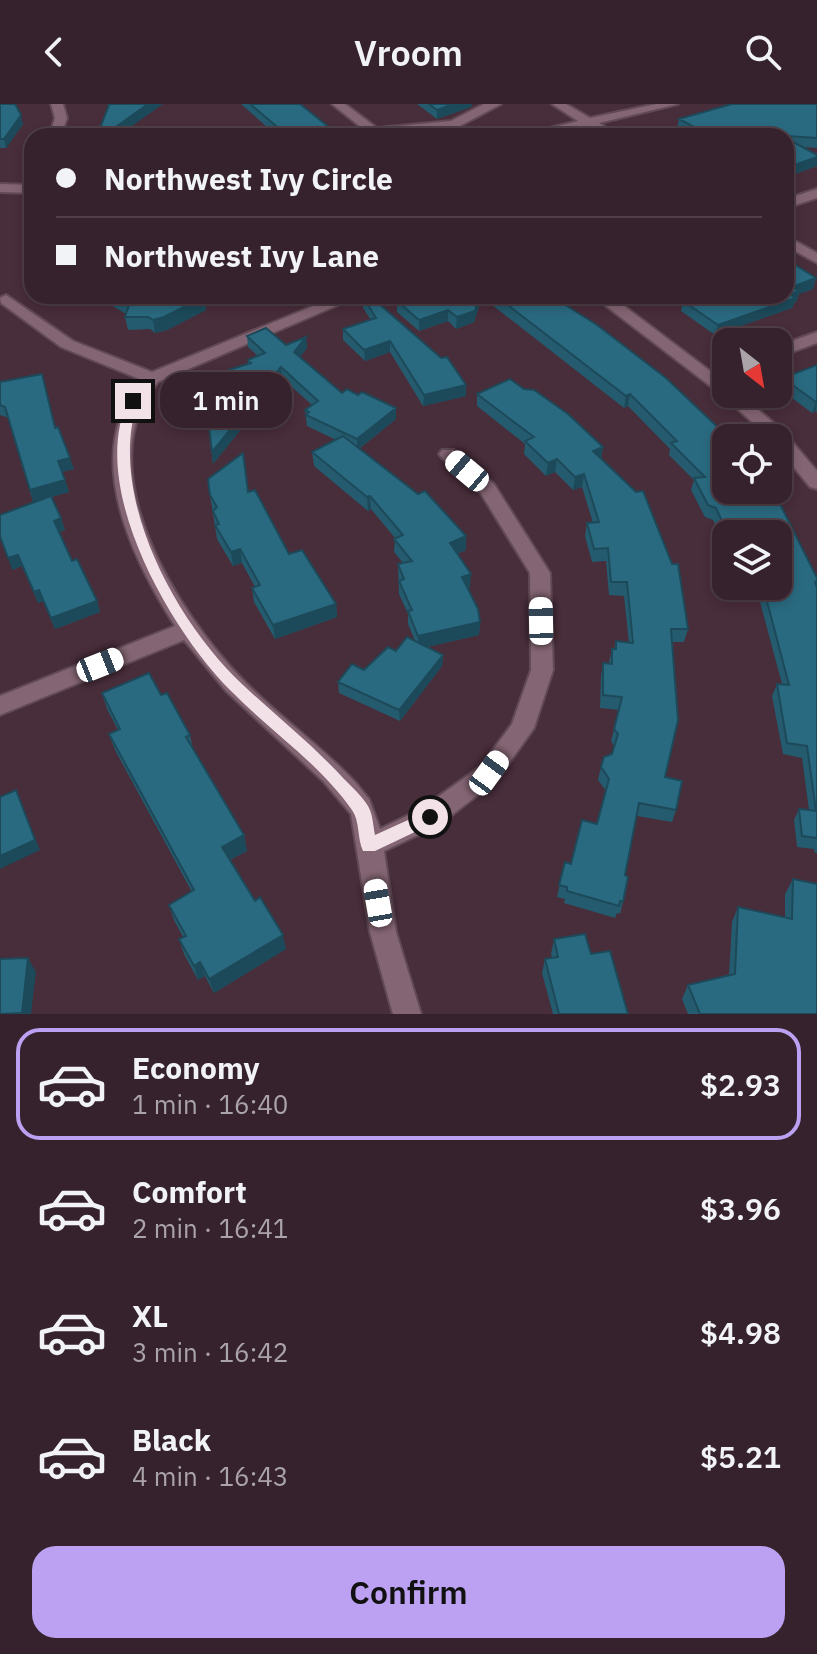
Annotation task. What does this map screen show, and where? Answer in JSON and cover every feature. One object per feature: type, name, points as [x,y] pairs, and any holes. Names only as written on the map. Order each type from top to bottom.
[{"type":"street","points":[[57,104],[61,118],[58,128]]},
{"type":"street","points":[[338,104],[370,128]]},
{"type":"street","points":[[424,128],[454,124],[483,107],[495,104]]},
{"type":"street","points":[[558,104],[598,128]]},
{"type":"street","points":[[565,128],[672,104]]},
{"type":"street","points":[[0,188],[24,186]]},
{"type":"street","points":[[794,201],[817,193]]},
{"type":"street","points":[[794,245],[817,259]]},
{"type":"street","points":[[6,300],[67,344],[152,378]]},
{"type":"street","points":[[332,304],[152,378],[133,401],[125,425],[127,491],[135,528],[187,630],[235,686],[311,753],[362,810],[383,931],[407,1014]]},
{"type":"street","points":[[613,304],[712,371]]},
{"type":"street","points":[[792,347],[817,337]]},
{"type":"street","points":[[746,408],[777,435],[817,483]]},
{"type":"street","points":[[369,846],[430,817],[489,773],[522,728],[542,670],[540,573],[487,488],[448,454]]},
{"type":"street","points":[[0,706],[187,630]]},
{"type":"building","points":[[0,104],[15,104],[21,115],[4,139],[0,139]]},
{"type":"building","points":[[148,104],[114,128],[100,128],[109,105]]},
{"type":"building","points":[[250,104],[300,104],[330,128],[278,128]]},
{"type":"building","points":[[429,104],[453,104],[437,110]]},
{"type":"building","points":[[732,104],[817,104],[817,138],[794,137],[794,128],[696,128],[679,119]]},
{"type":"building","points":[[794,142],[817,155],[794,165]]},
{"type":"building","points":[[794,264],[816,278],[794,286]]},
{"type":"building","points":[[190,304],[153,320],[148,317],[125,317],[129,305]]},
{"type":"building","points":[[367,304],[379,304],[441,358],[447,357],[466,385],[424,395],[390,341],[364,350],[343,329],[376,318]]},
{"type":"building","points":[[400,304],[477,304],[475,311],[457,317],[448,310],[419,320]]},
{"type":"building","points":[[506,304],[564,304],[597,325],[666,378],[714,424],[712,504],[780,504],[788,520],[722,520],[716,508],[708,505],[694,478],[705,477],[671,443],[677,441],[630,394],[626,396]]},
{"type":"building","points":[[687,304],[778,304],[718,325]]},
{"type":"building","points":[[266,328],[286,345],[306,337],[294,352],[342,393],[347,389],[358,395],[362,392],[396,408],[357,439],[306,415],[309,412],[305,410],[318,401],[281,367],[212,452],[208,415],[191,411],[198,403],[195,398],[216,374],[251,363],[248,360],[265,353],[247,336]]},
{"type":"building","points":[[817,365],[816,402],[792,385],[792,375]]},
{"type":"building","points":[[42,374],[55,428],[58,427],[70,458],[58,461],[65,480],[30,490],[5,407],[0,405],[0,382]]},
{"type":"building","points":[[510,379],[524,389],[534,390],[568,414],[603,447],[593,451],[636,492],[643,491],[672,564],[678,564],[688,629],[671,629],[678,720],[665,777],[682,781],[676,810],[639,803],[625,875],[628,877],[623,902],[620,901],[619,906],[567,891],[567,887],[559,885],[565,862],[571,864],[582,820],[597,824],[609,779],[601,767],[604,757],[612,754],[618,734],[614,729],[622,697],[603,695],[603,663],[612,664],[612,649],[616,649],[616,641],[633,643],[627,582],[611,582],[608,548],[594,549],[587,523],[599,522],[584,474],[575,477],[557,459],[548,463],[525,441],[534,437],[477,394]]},
{"type":"building","points":[[343,436],[418,494],[425,491],[466,536],[450,543],[471,574],[462,577],[478,609],[480,622],[418,636],[408,611],[412,610],[399,581],[404,579],[398,564],[412,561],[394,539],[403,535],[370,496],[367,497],[312,452]]},
{"type":"building","points":[[243,453],[248,492],[255,490],[289,554],[302,550],[336,604],[273,625],[252,588],[260,585],[240,549],[231,552],[215,525],[219,524],[213,511],[217,507],[210,495],[208,479]]},
{"type":"building","points":[[51,496],[61,518],[54,521],[72,561],[77,559],[97,601],[51,618],[39,590],[34,592],[18,555],[8,558],[0,536],[0,515]]},
{"type":"building","points":[[792,528],[817,578],[817,838],[802,836],[799,809],[816,811],[807,746],[787,743],[777,684],[789,685],[767,600],[792,600]]},
{"type":"building","points":[[407,637],[443,655],[399,710],[338,682],[352,664],[364,670],[388,647],[396,651]]},
{"type":"building","points":[[149,673],[161,695],[167,693],[190,735],[186,737],[244,835],[222,847],[255,901],[260,897],[283,935],[209,979],[200,962],[194,966],[179,939],[186,936],[169,905],[194,890],[109,734],[120,729],[102,693]]},
{"type":"building","points":[[16,790],[35,840],[0,856],[0,797]]},
{"type":"building","points":[[793,879],[817,884],[817,1014],[700,1014],[688,985],[735,974],[738,907],[792,919]]},
{"type":"building","points":[[585,934],[591,954],[610,951],[628,1014],[559,1014],[545,959],[558,957],[554,939]]},
{"type":"building","points":[[28,958],[22,1013],[0,1014],[0,959]]},
{"type":"route","points":[[133,401],[125,425],[124,457],[135,528],[187,630],[235,686],[311,753],[362,810],[369,846],[430,817]]}]
